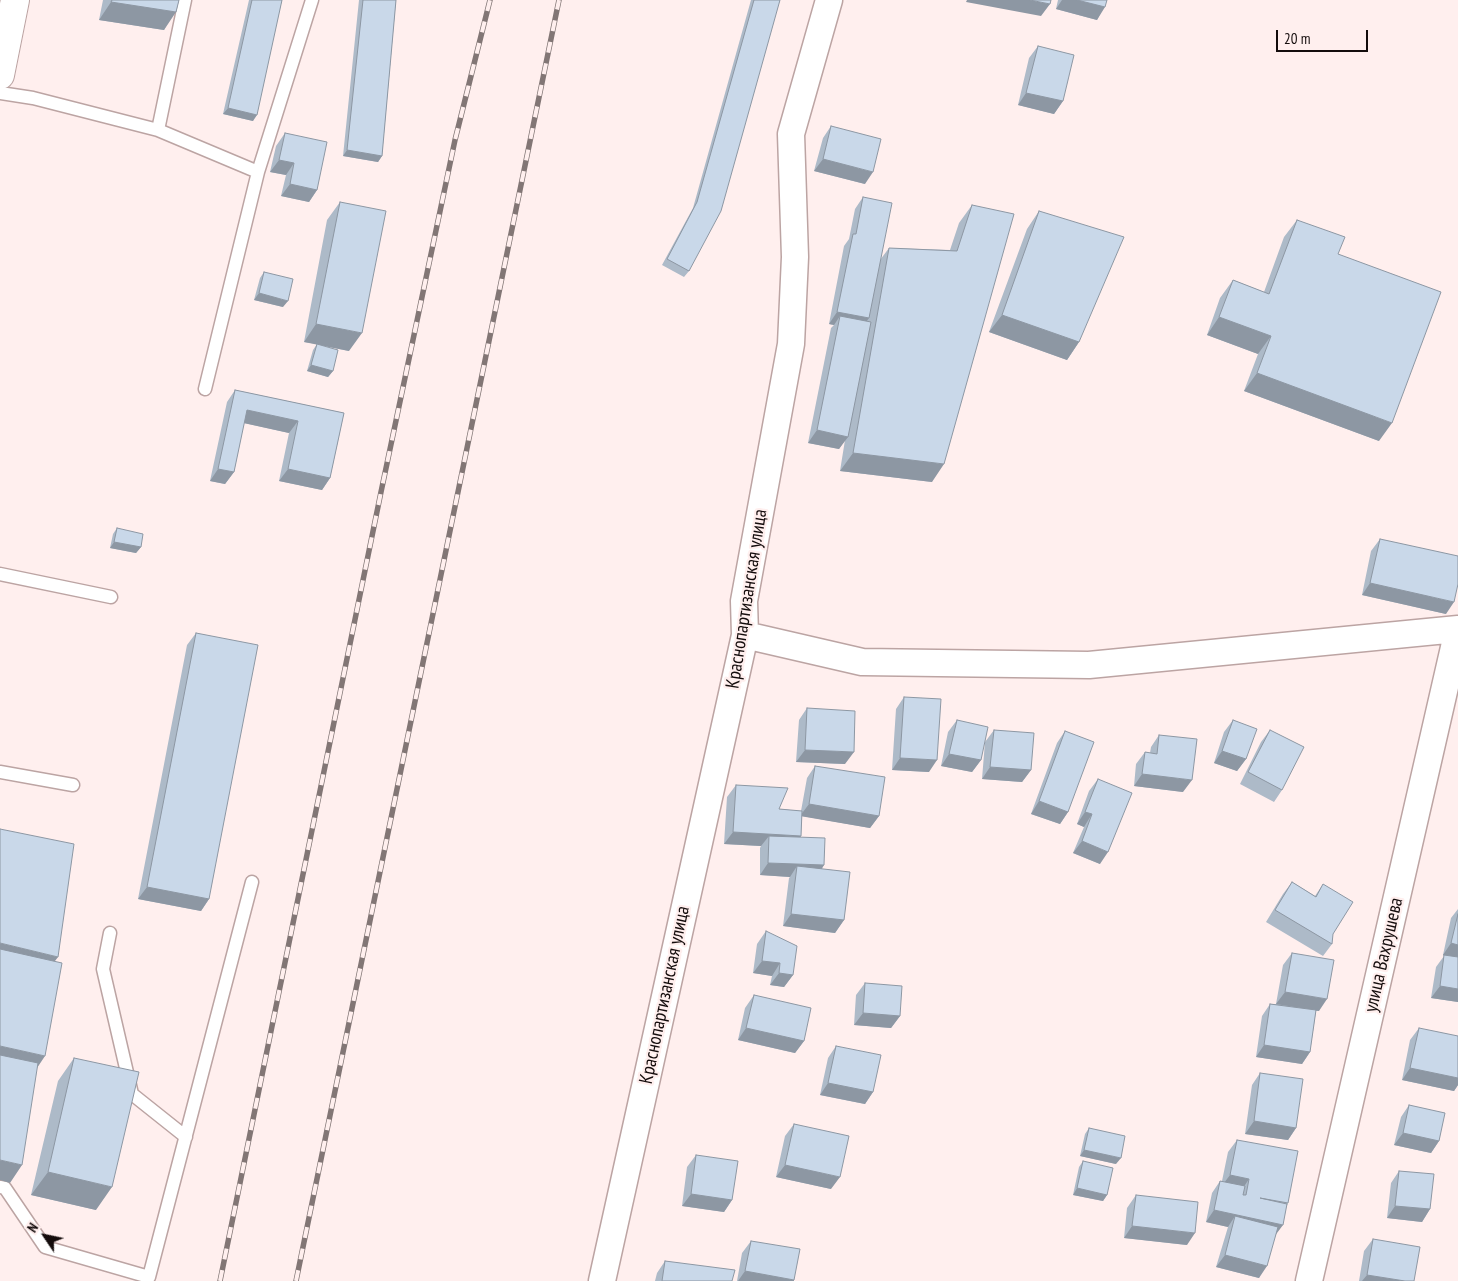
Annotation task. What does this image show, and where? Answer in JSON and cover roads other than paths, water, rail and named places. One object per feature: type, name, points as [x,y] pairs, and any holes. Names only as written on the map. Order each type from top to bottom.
[{"type":"main road","points":[[0,75],[15,0]]},
{"type":"street","name":"Краснопартизанская улица","points":[[602,1281],[745,635],[744,601],[791,344],[795,257],[791,134],[829,0]]},
{"type":"street","points":[[745,635],[862,662],[1089,665],[1458,630]]},
{"type":"street","name":"улица Вахрушева","points":[[1309,1281],[1458,630]]},
{"type":"lane","points":[[158,130],[184,0]]},
{"type":"lane","points":[[206,389],[258,172],[312,0]]},
{"type":"lane","points":[[0,93],[33,98],[158,130],[258,172]]},
{"type":"lane","points":[[0,574],[111,598]]},
{"type":"lane","points":[[0,772],[73,785]]},
{"type":"lane","points":[[0,1187],[5,1188],[46,1247],[149,1278],[252,882]]},
{"type":"lane","points":[[110,933],[103,969],[132,1094],[186,1137]]},
{"type":"railway","points":[[220,1281],[455,140],[490,0]]},
{"type":"railway","points":[[296,1281],[559,0]]}]
